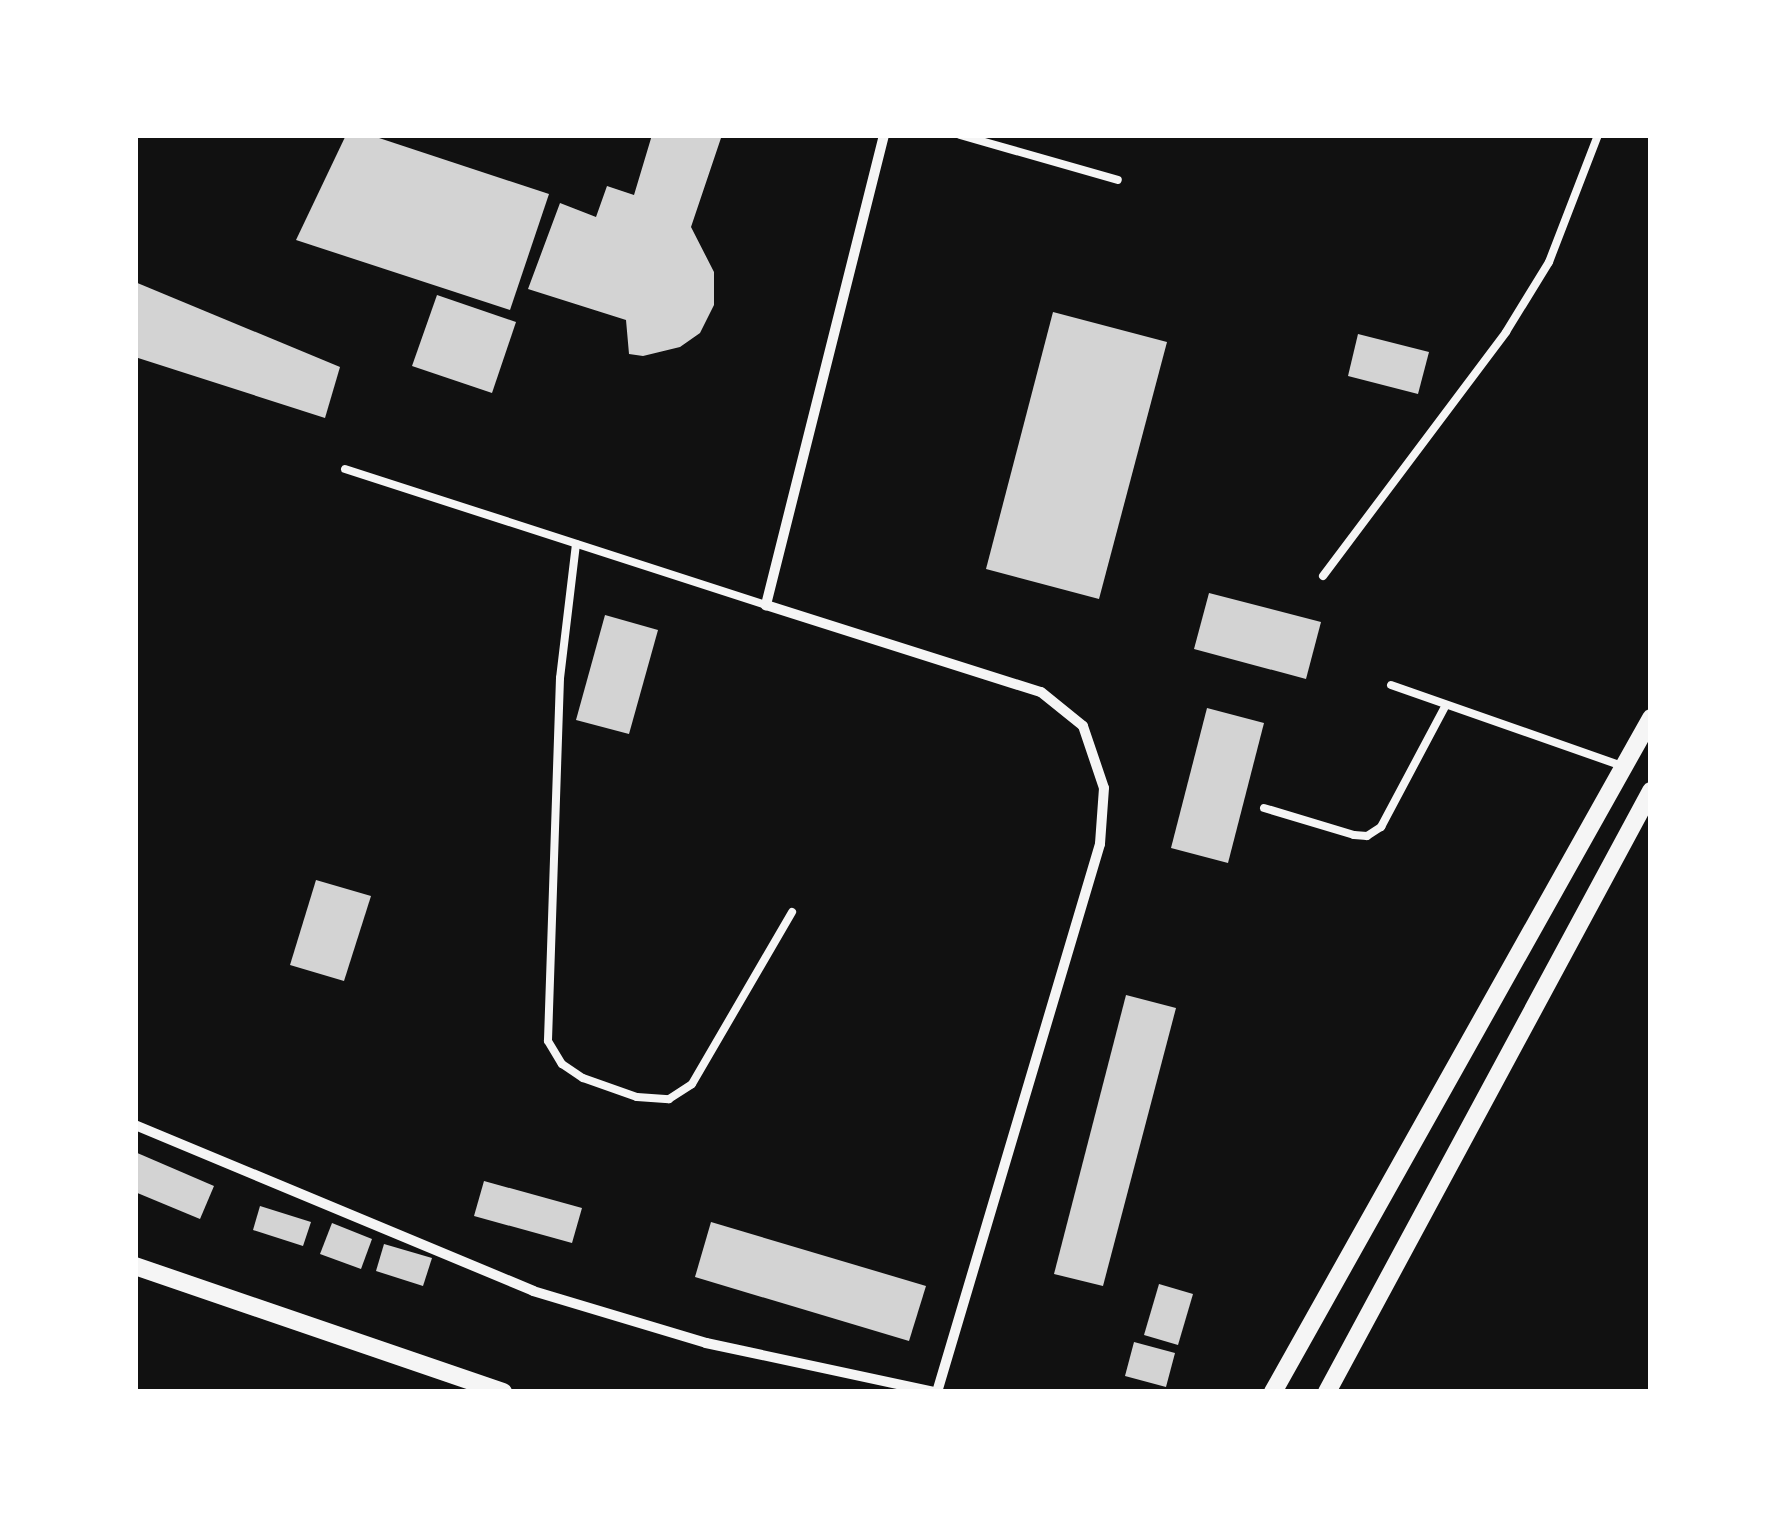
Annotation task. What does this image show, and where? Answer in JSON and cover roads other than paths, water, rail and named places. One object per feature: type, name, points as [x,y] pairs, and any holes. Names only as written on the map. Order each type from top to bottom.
[{"type":"street","points":[[135,1125],[532,1291],[706,1343],[936,1392],[1100,844],[1104,788],[1083,726],[1042,692],[766,605],[884,135]]},
{"type":"street","points":[[1273,1392],[1651,718]]},
{"type":"street","points":[[1327,1392],[1651,791]]},
{"type":"street","points":[[135,1266],[503,1392]]},
{"type":"lane","points":[[960,135],[1118,180]]},
{"type":"lane","points":[[1324,576],[1506,332],[1549,262],[1598,135]]},
{"type":"lane","points":[[345,469],[766,605]]},
{"type":"lane","points":[[576,544],[560,678],[548,1041],[562,1064],[584,1078],[637,1096],[669,1099],[692,1084],[792,912]]},
{"type":"lane","points":[[1391,684],[1625,767]]},
{"type":"lane","points":[[1264,808],[1354,836],[1366,836],[1381,827],[1446,705]]}]
